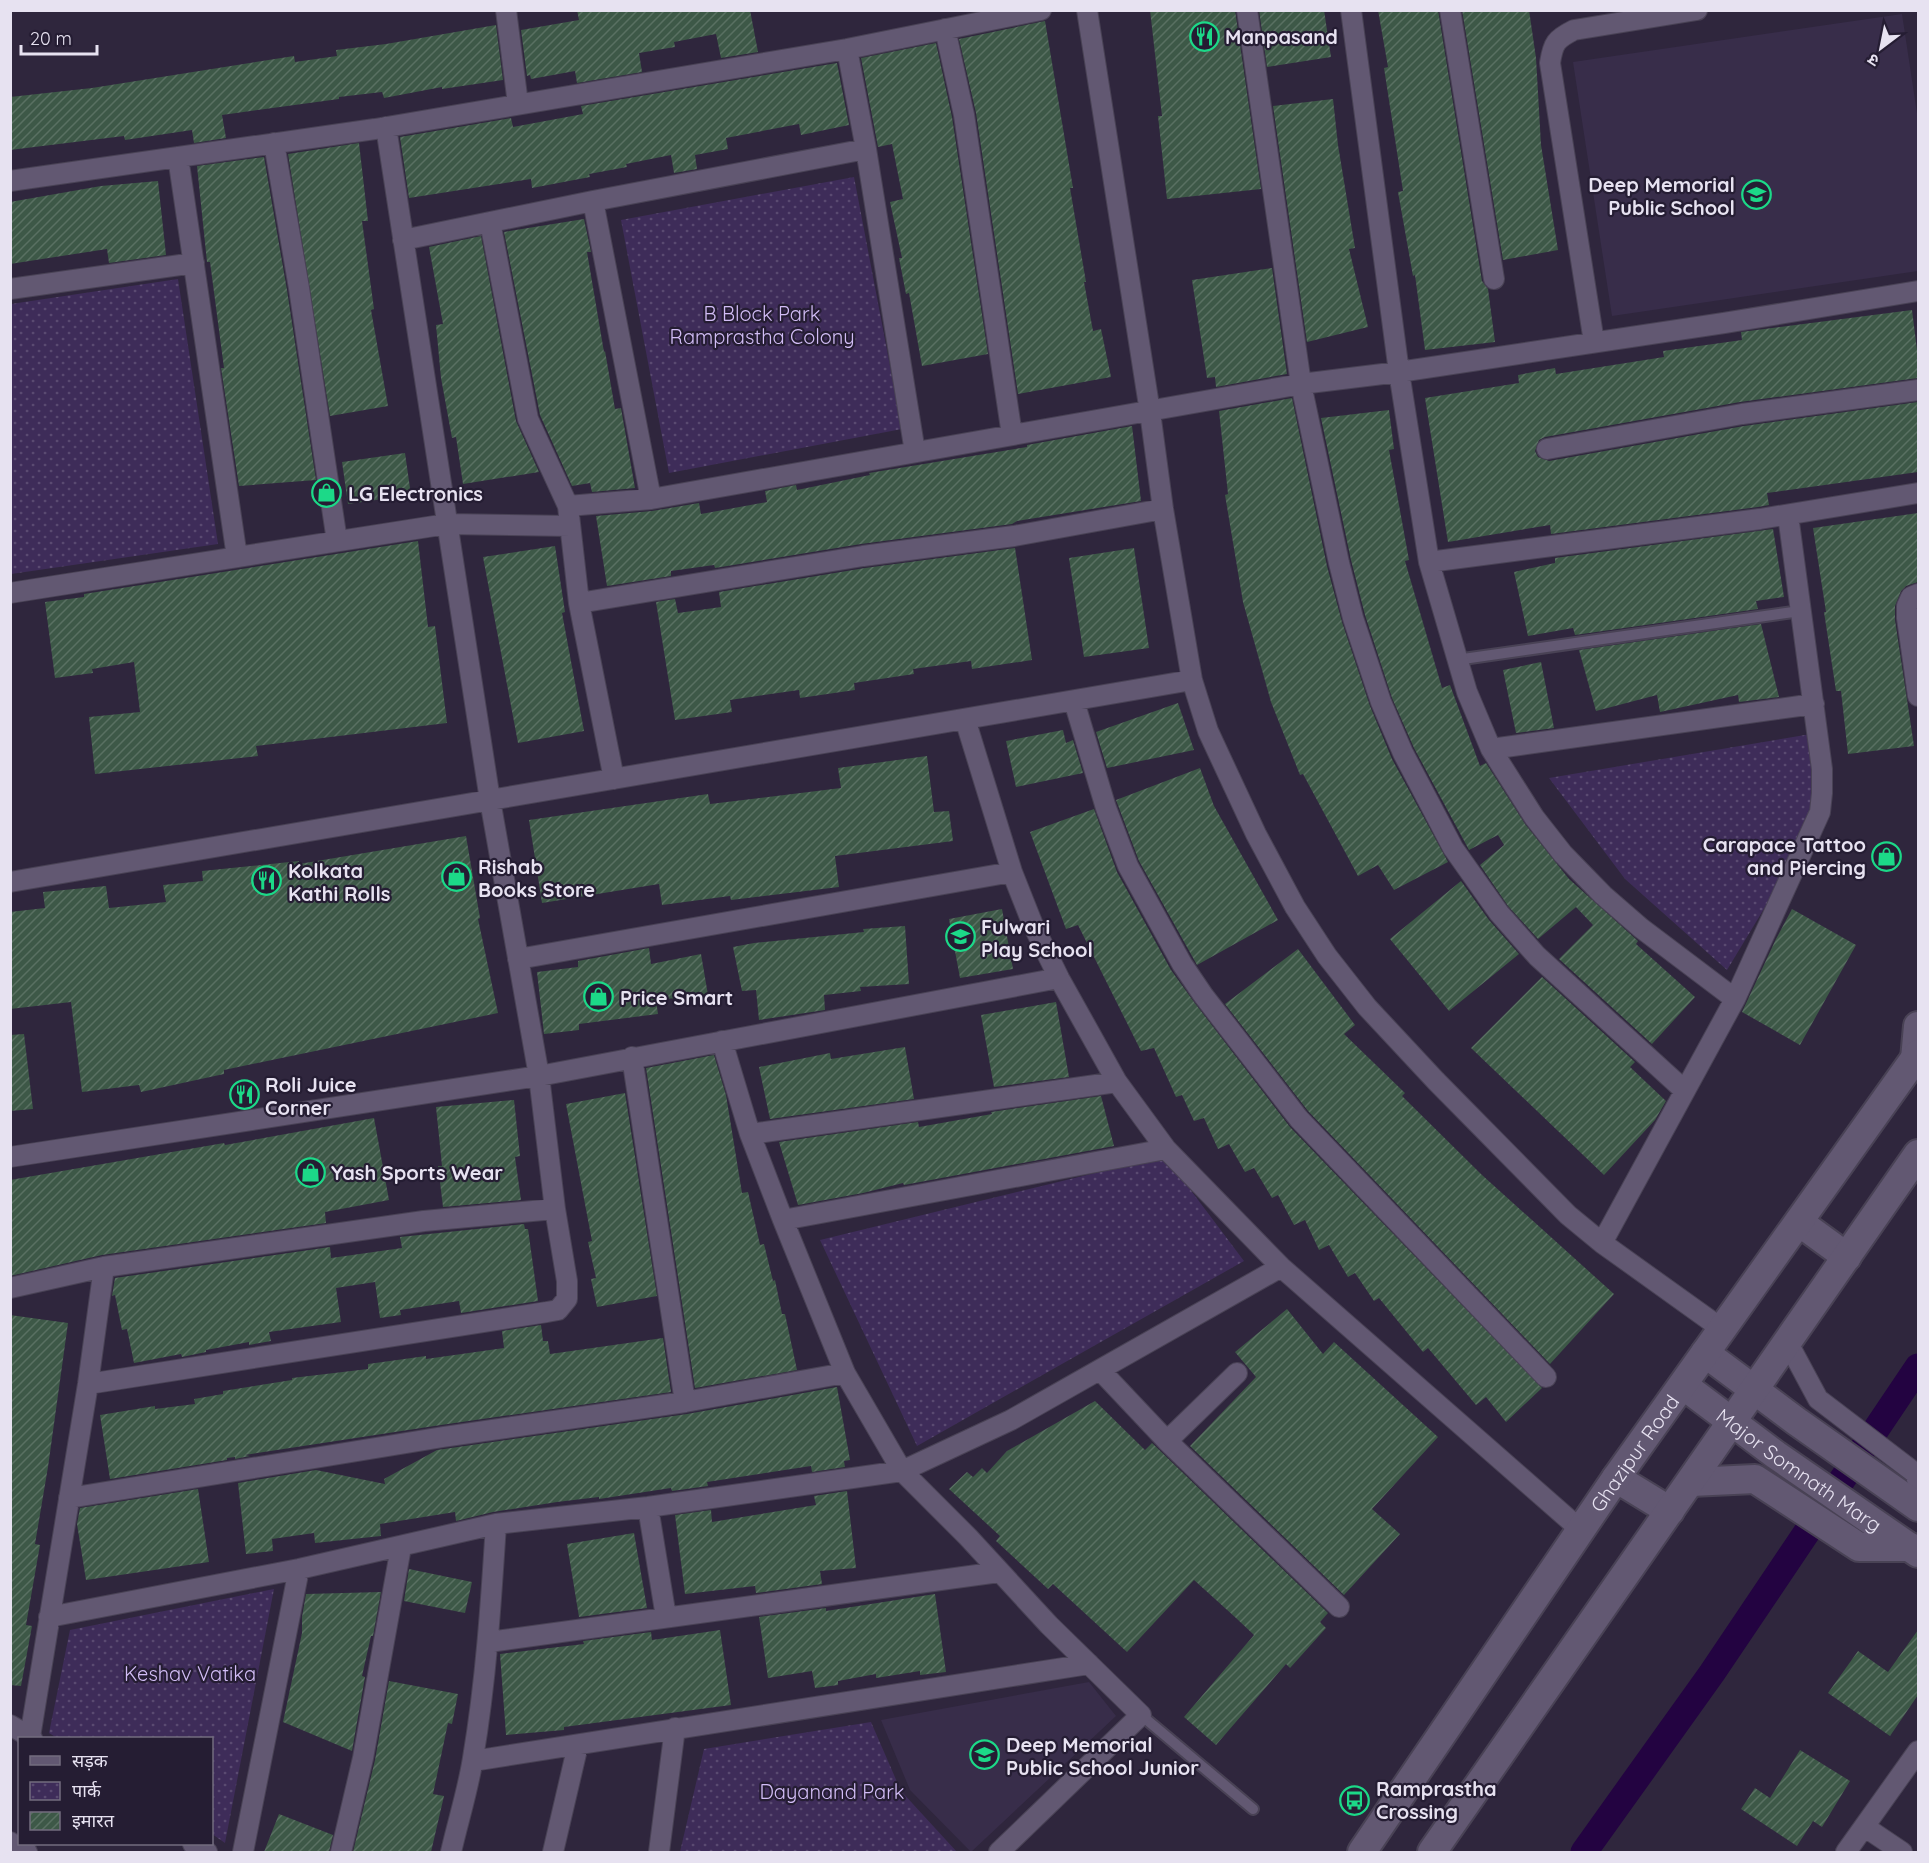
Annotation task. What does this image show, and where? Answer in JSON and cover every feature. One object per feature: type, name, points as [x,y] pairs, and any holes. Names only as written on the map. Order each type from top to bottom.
[{"type":"main road","points":[[1917,1057],[1918,1026]]},
{"type":"main road","name":"Ghazipur Road","points":[[1362,1852],[1616,1478],[1917,1057]]},
{"type":"main road","points":[[1432,1852],[1918,1154]]},
{"type":"main road","points":[[1799,1222],[1847,1257]]},
{"type":"main road","name":"Major Somnath Marg","points":[[1705,1353],[1797,1421],[1914,1490]]},
{"type":"main road","name":"Major Somnath Marg","points":[[1683,1385],[1776,1455],[1914,1550]]},
{"type":"main road","points":[[1691,1482],[1776,1455]]},
{"type":"main road","points":[[1616,1478],[1670,1511]]},
{"type":"main road","points":[[1691,1482],[1752,1479],[1859,1547],[1914,1550]]},
{"type":"street","points":[[506,10],[518,104]]},
{"type":"street","points":[[10,181],[386,127],[847,49],[1041,10]]},
{"type":"street","points":[[1087,10],[1162,509],[1192,681],[1208,731],[1256,834],[1295,907],[1327,956],[1367,1007],[1436,1081],[1568,1215],[1602,1243],[1722,1329]]},
{"type":"street","points":[[1247,10],[1301,384],[1339,563],[1353,618],[1381,702],[1403,753],[1453,848],[1499,913],[1537,956],[1684,1090]]},
{"type":"street","points":[[1351,10],[1399,372],[1429,562],[1456,660],[1491,749],[1534,817],[1563,854],[1595,887],[1641,928],[1734,999]]},
{"type":"street","points":[[1450,10],[1494,279]]},
{"type":"street","points":[[1593,342],[1550,63],[1552,49],[1559,37],[1574,30],[1697,10]]},
{"type":"street","points":[[945,29],[964,115],[1012,435]]},
{"type":"street","points":[[847,49],[867,149],[915,452]]},
{"type":"street","points":[[88,1384],[558,1310],[567,1299],[567,1281],[555,1209],[539,1076],[490,800],[386,127]]},
{"type":"street","points":[[274,143],[299,288],[337,541]]},
{"type":"street","points":[[404,240],[593,201],[867,149]]},
{"type":"street","points":[[178,157],[237,557]]},
{"type":"street","points":[[593,201],[651,499]]},
{"type":"street","points":[[490,222],[528,419],[569,516],[579,603],[614,779]]},
{"type":"street","points":[[10,289],[194,263]]},
{"type":"street","points":[[10,592],[447,524],[569,516],[651,499],[1301,384],[1399,372],[1918,291]]},
{"type":"street","points":[[1546,449],[1742,414],[1918,390]]},
{"type":"street","points":[[1429,562],[1788,515],[1918,493]]},
{"type":"street","points":[[579,603],[863,556],[1014,536],[1162,509]]},
{"type":"street","points":[[1602,1243],[1734,999],[1820,812],[1822,769],[1788,515]]},
{"type":"street","points":[[1918,594],[1911,597],[1907,612],[1918,696]]},
{"type":"street","points":[[10,882],[1192,681]]},
{"type":"street","points":[[1074,701],[1106,808],[1128,866],[1182,964],[1203,995],[1299,1119],[1546,1377]]},
{"type":"street","points":[[1491,749],[1814,704]]},
{"type":"street","points":[[965,719],[1012,872],[1033,925],[1059,978],[1117,1082],[1166,1149],[1281,1267],[1582,1531]]},
{"type":"street","points":[[518,959],[1012,872]]},
{"type":"street","points":[[10,1158],[539,1076],[1059,978]]},
{"type":"street","points":[[722,1041],[750,1134],[845,1373],[902,1471],[1141,1715],[999,1852]]},
{"type":"street","points":[[632,1057],[685,1402]]},
{"type":"street","points":[[750,1134],[1117,1082]]},
{"type":"street","points":[[783,1220],[1166,1149]]},
{"type":"street","points":[[10,1288],[104,1267],[424,1221],[555,1209]]},
{"type":"street","points":[[31,1737],[88,1384],[104,1267]]},
{"type":"street","points":[[49,1617],[299,1569],[496,1524],[648,1507],[902,1471],[1011,1420],[1281,1267]]},
{"type":"street","points":[[1788,1343],[1812,1390],[1825,1406],[1914,1490]]},
{"type":"street","points":[[1100,1370],[1167,1441],[1339,1607]]},
{"type":"street","points":[[1167,1441],[1238,1372]]},
{"type":"street","points":[[69,1498],[443,1437],[685,1402],[845,1373]]},
{"type":"street","points":[[648,1507],[666,1617]]},
{"type":"street","points":[[451,1852],[473,1761],[489,1642],[496,1524]]},
{"type":"street","points":[[341,1852],[363,1758],[401,1547]]},
{"type":"street","points":[[243,1852],[299,1569]]},
{"type":"street","points":[[489,1642],[999,1572]]},
{"type":"street","points":[[473,1761],[1089,1664]]},
{"type":"street","points":[[10,1725],[29,1737]]},
{"type":"street","points":[[659,1852],[675,1728]]},
{"type":"street","points":[[553,1852],[578,1745]]},
{"type":"street","points":[[1846,1852],[1918,1751]]},
{"type":"street","points":[[1865,1827],[1902,1852]]},
{"type":"street","points":[[10,1842],[27,1852]]},
{"type":"lane","points":[[1456,660],[1800,611]]},
{"type":"lane","points":[[1141,1715],[1253,1809]]},
{"type":"shaded area","name":"Deep Memorial Public School","points":[[1902,14],[1918,120],[1918,271],[1612,316],[1573,62]]},
{"type":"shaded area","name":"Deep Memorial Public School Junior","points":[[1089,1682],[1116,1716],[971,1852],[910,1790],[881,1720]]},
{"type":"green space","name":"B Block Park Ramprastha Colony","points":[[854,177],[902,429],[669,473],[621,220]]},
{"type":"green space","points":[[178,279],[218,544],[11,574],[11,304]]},
{"type":"green space","points":[[1817,733],[1828,803],[1727,970],[1625,879],[1549,778]]},
{"type":"green space","points":[[1165,1156],[1244,1261],[917,1446],[820,1240]]},
{"type":"green space","name":"Keshav Vatika","points":[[274,1589],[225,1843],[213,1835],[213,1737],[55,1737],[49,1733],[70,1630]]},
{"type":"green space","name":"Dayanand Park","points":[[871,1722],[901,1791],[957,1852],[680,1852],[704,1749]]},
{"type":"building","points":[[577,10],[750,10],[758,52],[721,58],[716,34],[674,42],[675,47],[639,53],[642,72],[577,83],[575,71],[531,79],[530,75],[527,76],[521,30],[579,20]]},
{"type":"building","points":[[1150,10],[1235,10],[1261,189],[1167,199],[1158,116],[1162,116]]},
{"type":"building","points":[[1259,10],[1324,10],[1331,57],[1267,67]]},
{"type":"building","points":[[1378,10],[1438,10],[1482,281],[1488,289],[1495,342],[1425,350],[1415,275],[1413,276],[1398,192],[1403,191],[1384,68],[1388,67]]},
{"type":"building","points":[[1462,10],[1529,10],[1536,58],[1541,145],[1558,250],[1503,260]]},
{"type":"building","points":[[1045,21],[1073,188],[1070,188],[1093,331],[1101,329],[1111,377],[1018,394],[976,113],[959,39]]},
{"type":"building","points":[[496,25],[503,80],[442,89],[442,87],[384,98],[382,92],[339,97],[339,99],[222,115],[226,138],[194,143],[192,130],[125,140],[124,136],[10,150],[10,97],[92,88],[294,56],[295,62],[337,56],[336,50]]},
{"type":"building","points":[[936,43],[952,117],[988,354],[922,366],[909,293],[906,294],[899,258],[902,258],[890,202],[903,199],[892,144],[878,147],[861,58]]},
{"type":"building","points":[[837,63],[849,125],[801,135],[799,124],[726,138],[728,149],[695,155],[697,169],[674,173],[671,155],[589,174],[590,177],[532,188],[531,179],[409,198],[400,137],[511,118],[513,127],[583,114],[581,106]]},
{"type":"building","points":[[1333,99],[1355,248],[1349,249],[1368,327],[1307,342],[1273,106]]},
{"type":"building","points":[[359,143],[368,221],[362,221],[374,309],[371,310],[388,406],[330,416],[288,154]]},
{"type":"building","points":[[264,157],[316,480],[239,486],[221,368],[224,368],[210,262],[207,262],[197,166]]},
{"type":"building","points":[[158,181],[166,255],[109,263],[107,249],[10,264],[10,202],[101,186]]},
{"type":"building","points":[[584,219],[591,252],[587,252],[604,352],[615,409],[621,408],[635,488],[592,492],[590,483],[572,486],[540,415],[504,232]]},
{"type":"building","points":[[481,236],[516,421],[539,472],[463,484],[456,437],[452,438],[441,378],[436,325],[443,324],[429,247]]},
{"type":"building","points":[[1272,268],[1287,374],[1216,387],[1215,377],[1207,378],[1192,280]]},
{"type":"building","points":[[1912,310],[1918,378],[1740,402],[1545,437],[1539,440],[1535,451],[1538,457],[1549,461],[1744,426],[1918,402],[1918,472],[1767,493],[1769,505],[1758,507],[1551,534],[1550,525],[1448,542],[1425,398],[1519,383],[1518,375],[1555,368],[1556,374],[1664,357],[1663,351],[1742,340],[1741,332]]},
{"type":"building","points":[[1292,398],[1327,566],[1342,622],[1370,706],[1392,759],[1448,862],[1394,890],[1378,865],[1358,876],[1303,774],[1300,775],[1271,702],[1243,602],[1225,495],[1228,494],[1219,411]]},
{"type":"building","points":[[1389,410],[1394,449],[1389,450],[1409,560],[1405,561],[1442,688],[1450,685],[1480,766],[1486,763],[1525,824],[1569,879],[1638,941],[1636,944],[1695,997],[1652,1044],[1559,959],[1593,925],[1576,907],[1538,939],[1508,906],[1480,865],[1504,845],[1498,835],[1469,850],[1414,748],[1392,698],[1365,615],[1351,560],[1321,418]]},
{"type":"building","points":[[1132,426],[1141,501],[1017,521],[1012,524],[861,544],[715,568],[714,565],[671,571],[671,576],[607,586],[596,516],[652,511],[699,503],[701,514],[767,502],[765,491],[796,485],[797,490],[870,475],[869,473],[1027,447],[1027,445]]},
{"type":"building","points":[[405,453],[411,495],[348,504],[342,462]]},
{"type":"building","points":[[1918,513],[1918,582],[1906,586],[1901,591],[1895,606],[1895,620],[1914,746],[1848,754],[1841,691],[1836,691],[1813,528]]},
{"type":"building","points":[[1773,529],[1784,597],[1756,601],[1758,609],[1575,635],[1573,628],[1528,636],[1514,572],[1555,563],[1555,558]]},
{"type":"building","points":[[418,541],[428,627],[435,626],[447,723],[256,746],[258,756],[95,774],[89,717],[140,712],[134,662],[92,669],[93,673],[55,678],[45,602]]},
{"type":"building","points":[[555,546],[565,612],[562,613],[584,731],[518,743],[483,557]]},
{"type":"building","points":[[1015,548],[1032,660],[972,669],[971,661],[913,669],[914,674],[854,683],[855,690],[800,698],[799,690],[730,700],[732,712],[675,720],[656,602],[675,599],[678,613],[721,607],[719,592],[865,568]]},
{"type":"building","points":[[1134,548],[1149,648],[1084,657],[1069,558]]},
{"type":"building","points":[[1761,624],[1779,697],[1739,702],[1738,695],[1660,712],[1657,695],[1596,711],[1579,650]]},
{"type":"building","points":[[1541,662],[1554,728],[1516,733],[1503,670]]},
{"type":"building","points":[[1178,703],[1194,750],[1107,768],[1096,732]]},
{"type":"building","points":[[1063,730],[1066,743],[1073,740],[1083,773],[1016,787],[1006,741]]},
{"type":"building","points":[[927,756],[934,812],[949,811],[953,841],[835,856],[839,887],[731,900],[730,896],[662,905],[659,884],[542,903],[529,820],[708,794],[710,804],[841,788],[838,768]]},
{"type":"building","points":[[1200,768],[1214,806],[1278,920],[1197,965],[1139,861],[1116,800]]},
{"type":"building","points":[[1094,809],[1117,872],[1171,970],[1290,1127],[1542,1388],[1506,1422],[1486,1397],[1476,1405],[1428,1348],[1423,1352],[1379,1298],[1374,1301],[1355,1273],[1348,1277],[1329,1245],[1319,1250],[1305,1220],[1294,1225],[1278,1195],[1272,1198],[1254,1168],[1245,1172],[1229,1144],[1218,1149],[1204,1118],[1194,1121],[1182,1095],[1176,1097],[1154,1048],[1141,1051],[1078,925],[1066,929],[1030,832]]},
{"type":"building","points":[[466,836],[480,918],[478,919],[498,1013],[224,1070],[224,1074],[141,1092],[139,1085],[82,1092],[71,1002],[10,1009],[10,912],[45,908],[43,892],[106,886],[109,908],[166,902],[163,885],[203,881],[202,871],[299,861],[299,864]]},
{"type":"building","points":[[1461,881],[1489,920],[1519,954],[1449,1011],[1390,939]]},
{"type":"building","points":[[1002,909],[1013,969],[960,978],[949,919]]},
{"type":"building","points":[[1792,909],[1856,945],[1800,1045],[1742,1012]]},
{"type":"building","points":[[905,926],[909,984],[860,987],[861,991],[824,995],[825,1010],[759,1020],[756,990],[742,991],[733,947],[864,932],[863,929]]},
{"type":"building","points":[[649,948],[651,964],[701,954],[708,995],[656,1000],[658,1014],[579,1024],[579,1030],[544,1034],[537,972],[578,967],[578,961]]},
{"type":"building","points":[[1298,949],[1355,1025],[1344,1034],[1405,1093],[1402,1096],[1482,1175],[1614,1294],[1550,1364],[1308,1111],[1225,1004]]},
{"type":"building","points":[[1542,977],[1635,1062],[1630,1067],[1666,1101],[1655,1120],[1604,1175],[1471,1048]]},
{"type":"building","points":[[1056,1002],[1069,1077],[994,1087],[981,1015]]},
{"type":"building","points":[[24,1034],[33,1109],[10,1111],[10,1035]]},
{"type":"building","points":[[905,1047],[914,1099],[770,1119],[759,1067],[830,1053],[831,1059]]},
{"type":"building","points":[[714,1055],[726,1095],[742,1193],[748,1192],[760,1245],[764,1244],[782,1314],[785,1314],[797,1370],[695,1388],[646,1068]]},
{"type":"building","points":[[625,1093],[657,1296],[597,1307],[591,1279],[596,1278],[588,1242],[592,1241],[566,1104]]},
{"type":"building","points":[[1101,1096],[1114,1146],[904,1185],[903,1183],[798,1205],[779,1142],[918,1122],[919,1127],[992,1114],[991,1112]]},
{"type":"building","points":[[514,1100],[520,1156],[515,1157],[521,1200],[443,1207],[438,1166],[442,1166],[436,1107]]},
{"type":"building","points":[[374,1118],[389,1200],[325,1212],[326,1223],[102,1255],[10,1276],[10,1180]]},
{"type":"building","points":[[524,1224],[525,1229],[528,1229],[538,1301],[461,1313],[459,1301],[400,1310],[401,1315],[380,1318],[375,1282],[336,1288],[341,1322],[269,1332],[271,1341],[249,1345],[249,1342],[182,1357],[181,1354],[134,1363],[127,1329],[122,1330],[115,1295],[112,1296],[115,1278],[330,1247],[331,1258],[402,1248],[400,1237]]},
{"type":"building","points":[[1287,1309],[1323,1354],[1334,1342],[1438,1437],[1372,1509],[1400,1534],[1344,1595],[1190,1446],[1256,1377],[1235,1352]]},
{"type":"building","points":[[10,1315],[68,1323],[35,1544],[40,1545],[26,1625],[32,1626],[21,1686],[10,1685]]},
{"type":"building","points":[[541,1325],[543,1341],[548,1341],[550,1354],[663,1338],[671,1392],[245,1455],[250,1456],[110,1479],[100,1415],[155,1406],[155,1409],[195,1404],[194,1399],[223,1394],[223,1391],[292,1380],[292,1378],[368,1369],[368,1364],[426,1356],[426,1359],[504,1348],[502,1331]]},
{"type":"building","points":[[837,1387],[850,1460],[844,1461],[845,1467],[812,1472],[811,1466],[707,1482],[708,1486],[672,1491],[671,1488],[599,1499],[599,1497],[557,1502],[493,1512],[456,1521],[455,1512],[380,1524],[381,1536],[315,1543],[314,1533],[272,1539],[273,1551],[246,1554],[238,1483],[316,1470],[385,1484],[384,1479],[437,1450],[687,1414]]},
{"type":"building","points":[[1095,1401],[1145,1450],[1152,1443],[1328,1613],[1320,1622],[1326,1628],[1290,1668],[1286,1664],[1216,1745],[1184,1717],[1254,1635],[1194,1580],[1127,1652],[1053,1584],[1048,1589],[996,1541],[1000,1536],[949,1489],[967,1472],[973,1477],[982,1468],[987,1473],[1007,1451]]},
{"type":"building","points":[[198,1489],[209,1562],[86,1580],[77,1524],[80,1508]]},
{"type":"building","points":[[847,1491],[856,1568],[820,1571],[822,1584],[756,1593],[755,1586],[685,1594],[675,1515],[711,1510],[712,1522],[816,1505],[814,1496]]},
{"type":"building","points":[[634,1533],[647,1608],[579,1617],[567,1544]]},
{"type":"building","points":[[409,1569],[472,1582],[465,1613],[404,1601]]},
{"type":"building","points":[[381,1592],[373,1636],[371,1636],[362,1676],[365,1677],[352,1751],[283,1722],[302,1633],[306,1594]]},
{"type":"building","points":[[935,1594],[946,1672],[920,1675],[920,1671],[876,1678],[876,1674],[838,1681],[838,1685],[815,1688],[812,1671],[768,1678],[759,1617],[826,1608],[826,1611]]},
{"type":"building","points":[[720,1630],[731,1705],[564,1727],[564,1730],[506,1735],[500,1654],[584,1644],[583,1641],[651,1632],[652,1640]]},
{"type":"building","points":[[1918,1630],[1918,1695],[1890,1736],[1828,1693],[1858,1651],[1888,1672]]},
{"type":"building","points":[[389,1681],[458,1694],[452,1724],[448,1723],[433,1794],[444,1796],[431,1852],[353,1852],[375,1760]]},
{"type":"building","points":[[1800,1750],[1850,1781],[1822,1827],[1813,1821],[1797,1846],[1741,1809],[1755,1788],[1770,1798]]},
{"type":"building","points":[[279,1814],[333,1835],[329,1852],[264,1852]]},
{"type":"waterway","points":[[1584,1852],[1712,1673],[1918,1367]]},
{"type":"place","name":"Manpasand","points":[[1204,36]]},
{"type":"place","name":"Deep Memorial Public School","points":[[1756,195]]},
{"type":"place","name":"LG Electronics","points":[[327,493]]},
{"type":"place","name":"Carapace Tattoo and Piercing","points":[[1887,856]]},
{"type":"place","name":"Rishab Books Store","points":[[457,877]]},
{"type":"place","name":"Kolkata Kathi Rolls","points":[[267,881]]},
{"type":"place","name":"Fulwari Play School","points":[[960,937]]},
{"type":"place","name":"Price Smart","points":[[599,997]]},
{"type":"place","name":"Roli Juice Corner","points":[[244,1095]]},
{"type":"place","name":"Yash Sports Wear","points":[[310,1172]]},
{"type":"place","name":"Deep Memorial Public School Junior","points":[[985,1755]]},
{"type":"place","name":"Ramprastha Crossing","points":[[1355,1800]]}]
